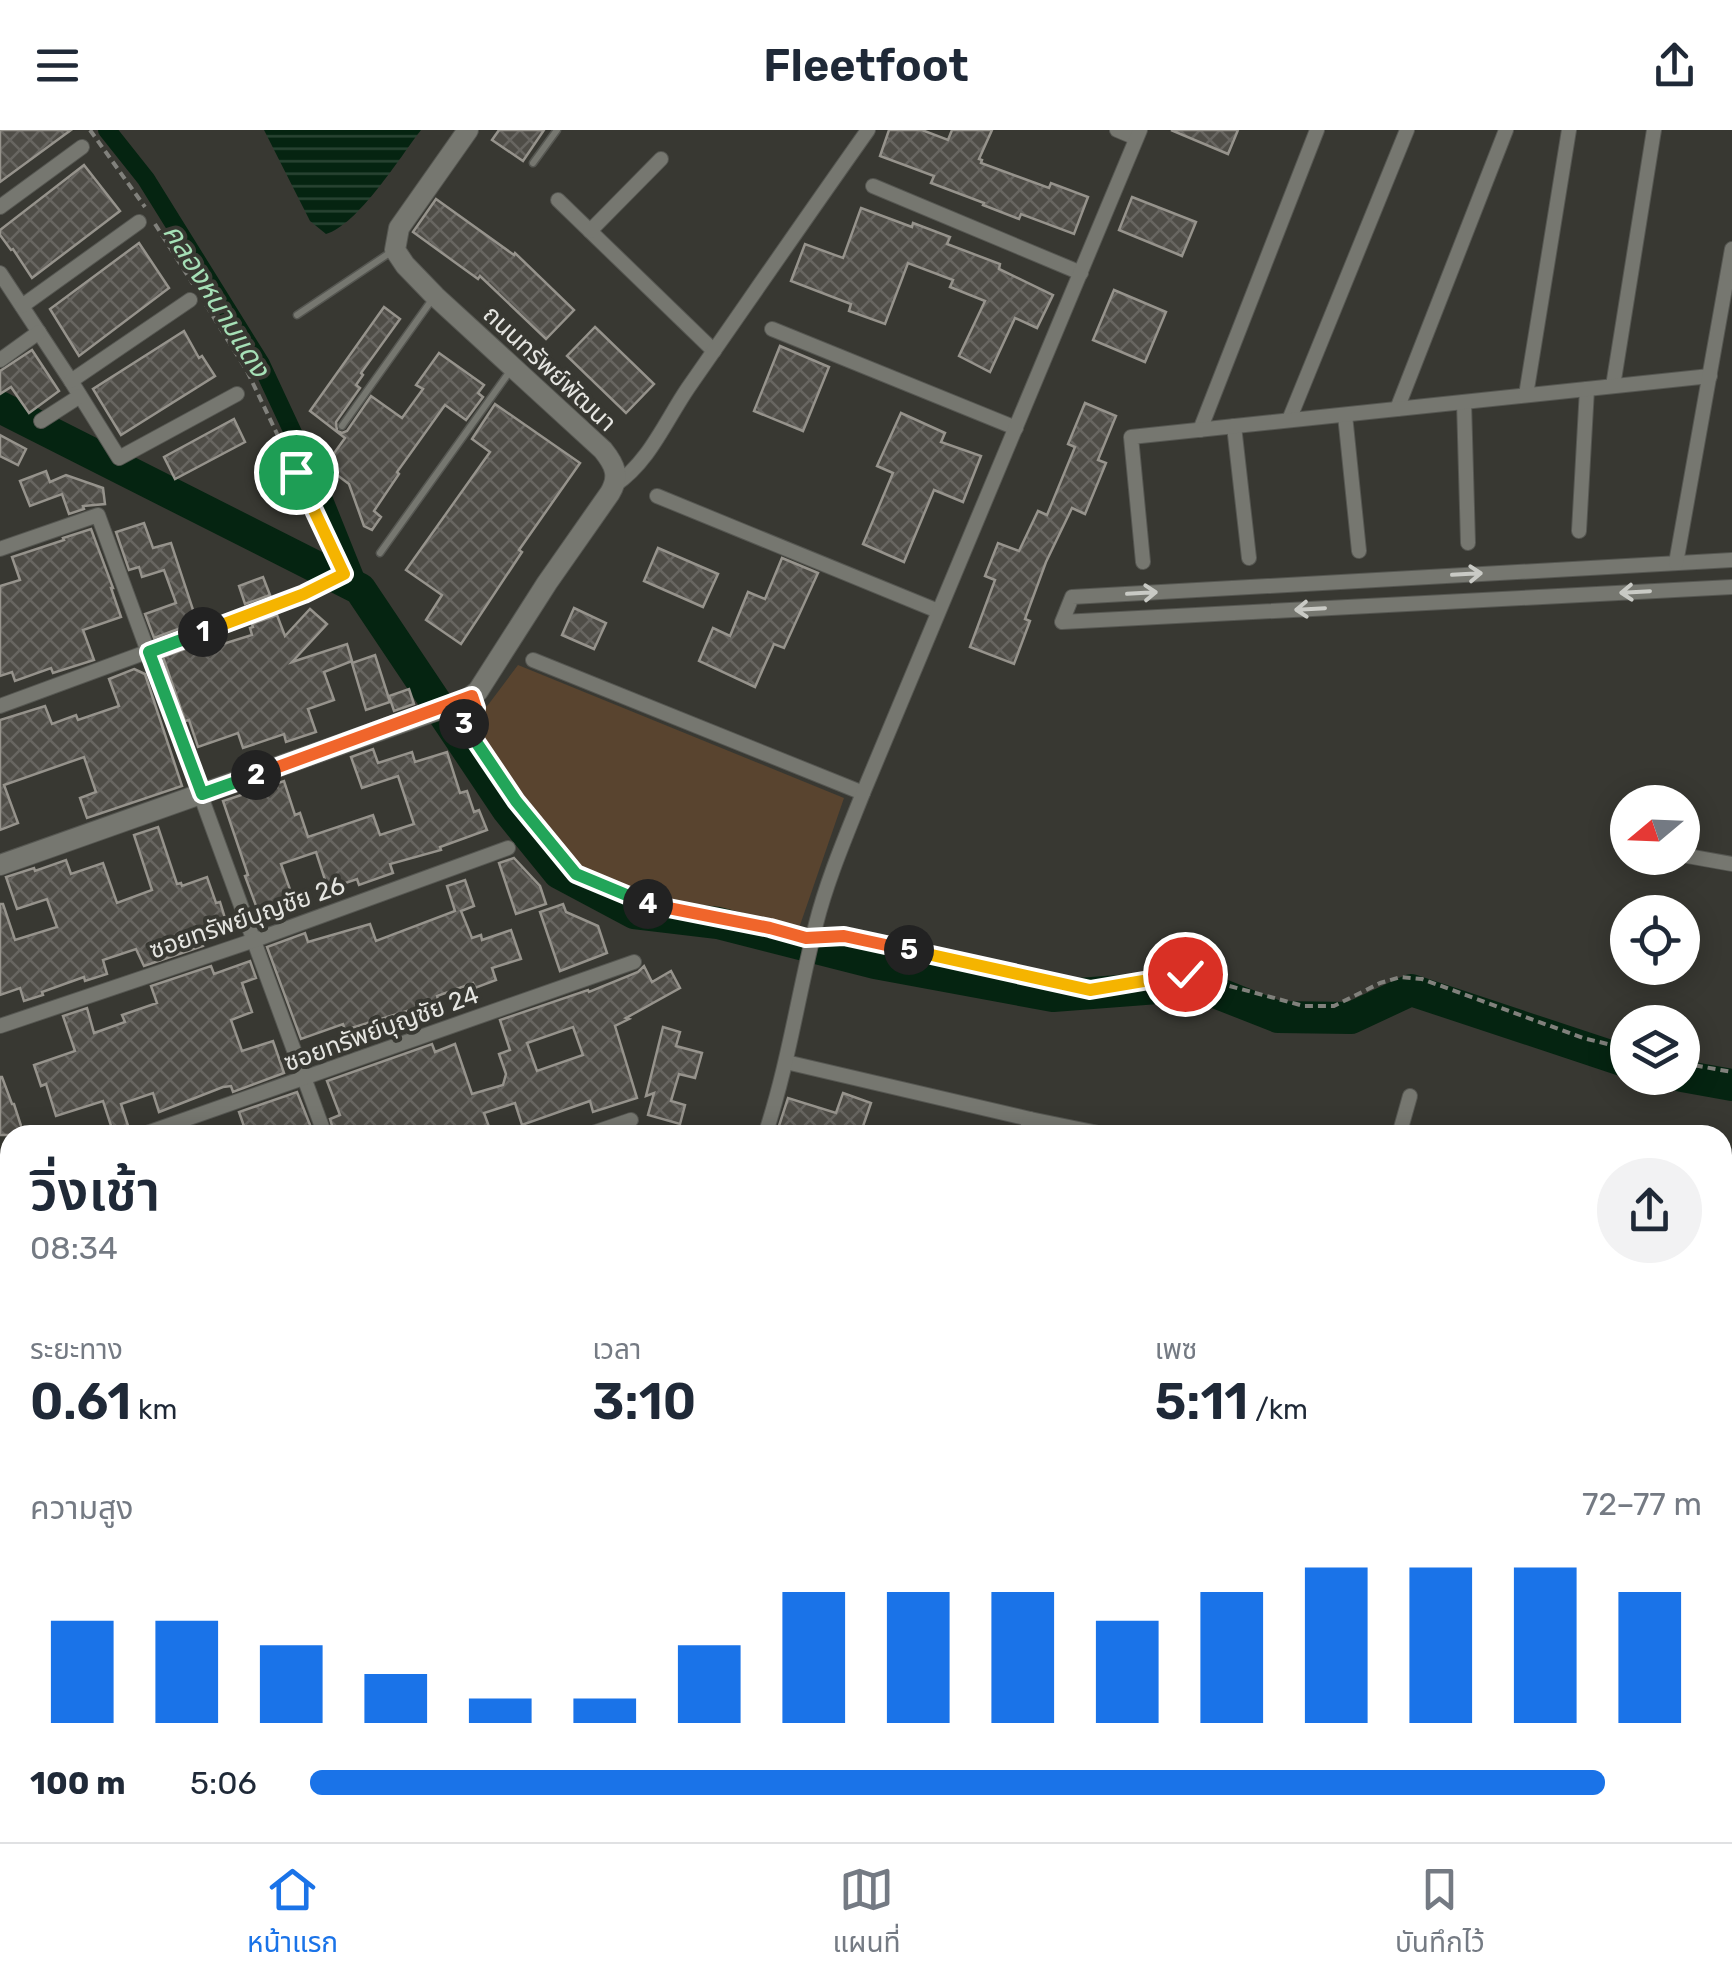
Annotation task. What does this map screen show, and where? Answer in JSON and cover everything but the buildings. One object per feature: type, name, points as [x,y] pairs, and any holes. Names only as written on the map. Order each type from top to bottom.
[{"type":"street","points":[[395,250],[399,228],[468,130]]},
{"type":"street","points":[[0,864],[469,698],[615,485],[639,465],[868,130]]},
{"type":"street","points":[[767,1125],[786,1062],[817,920],[862,793],[1138,134],[1117,130]]},
{"type":"street","points":[[1200,430],[1317,130]]},
{"type":"street","points":[[1289,420],[1407,130]]},
{"type":"street","points":[[1396,409],[1506,130]]},
{"type":"street","points":[[1526,396],[1569,130]]},
{"type":"street","points":[[1613,386],[1654,130]]},
{"type":"street","points":[[0,207],[82,147]]},
{"type":"street","points":[[590,230],[661,158]]},
{"type":"street","points":[[873,186],[1081,273]]},
{"type":"street","points":[[558,200],[714,351]]},
{"type":"street","points":[[22,306],[139,222]]},
{"type":"street","points":[[1676,563],[1732,249]]},
{"type":"street","name":"ถนนทรัพย์พัฒนา","points":[[395,250],[435,296],[604,450],[616,474],[615,485]]},
{"type":"street","points":[[0,273],[118,458],[237,394]]},
{"type":"street","points":[[71,380],[197,297]]},
{"type":"street","points":[[772,328],[1016,428]]},
{"type":"street","points":[[0,360],[39,332]]},
{"type":"street","points":[[1143,562],[1131,438],[1710,376]]},
{"type":"street","points":[[1579,531],[1586,389]]},
{"type":"street","points":[[40,420],[80,396]]},
{"type":"street","points":[[1464,402],[1468,544]]},
{"type":"street","points":[[1345,415],[1359,551]]},
{"type":"street","points":[[1234,426],[1249,558]]},
{"type":"street","points":[[657,496],[938,611]]},
{"type":"street","points":[[0,549],[98,514],[321,1125]]},
{"type":"street","points":[[1732,560],[1072,597],[1062,622],[1732,587]]},
{"type":"street","points":[[0,706],[304,594]]},
{"type":"street","points":[[533,660],[862,793]]},
{"type":"street","name":"ซอยทรัพย์บุญชัย 26","points":[[0,1026],[255,940],[508,848]]},
{"type":"street","points":[[1700,858],[1732,864]]},
{"type":"street","name":"ซอยทรัพย์บุญชัย 24","points":[[170,1125],[634,962]]},
{"type":"street","points":[[786,1062],[1059,1125]]},
{"type":"street","points":[[1401,1125],[1410,1096]]},
{"type":"street","points":[[1028,1125],[1030,1119]]},
{"type":"street","points":[[616,1125],[631,1120]]},
{"type":"lane","points":[[533,163],[556,130]]},
{"type":"lane","points":[[296,315],[395,250]]},
{"type":"lane","points":[[342,426],[435,296]]},
{"type":"lane","points":[[380,553],[513,366]]},
{"type":"path","points":[[90,130],[132,187],[197,297],[247,370],[344,574],[304,594]]},
{"type":"path","points":[[469,698],[476,708],[462,720],[516,801],[576,874],[640,902],[806,938],[844,936],[1090,990],[1185,974],[1304,1006],[1334,1006],[1400,976],[1422,979],[1610,1045]]},
{"type":"path","points":[[1700,1066],[1732,1072]]},
{"type":"shaded area","points":[[264,130],[421,130],[365,204],[326,234],[310,221]]},
{"type":"shaded area","points":[[518,665],[844,798],[798,931],[640,903],[581,876],[537,826],[469,720],[488,705]]},
{"type":"waterway","name":"คลองหนามแดง","points":[[107,130],[146,179],[261,364],[323,497],[360,589]]},
{"type":"waterway","points":[[0,407],[360,589],[508,810],[559,873],[634,913],[718,923],[875,963],[1053,996],[1197,985],[1278,1017],[1351,1018],[1411,990],[1610,1056]]},
{"type":"waterway","points":[[1700,1079],[1732,1085]]},
{"type":"route","points":[[296,472],[344,574],[304,594],[149,652],[202,794],[472,696],[476,708],[462,716],[462,720],[516,801],[576,874],[640,902],[806,938],[844,936],[1090,990],[1185,974]]}]
